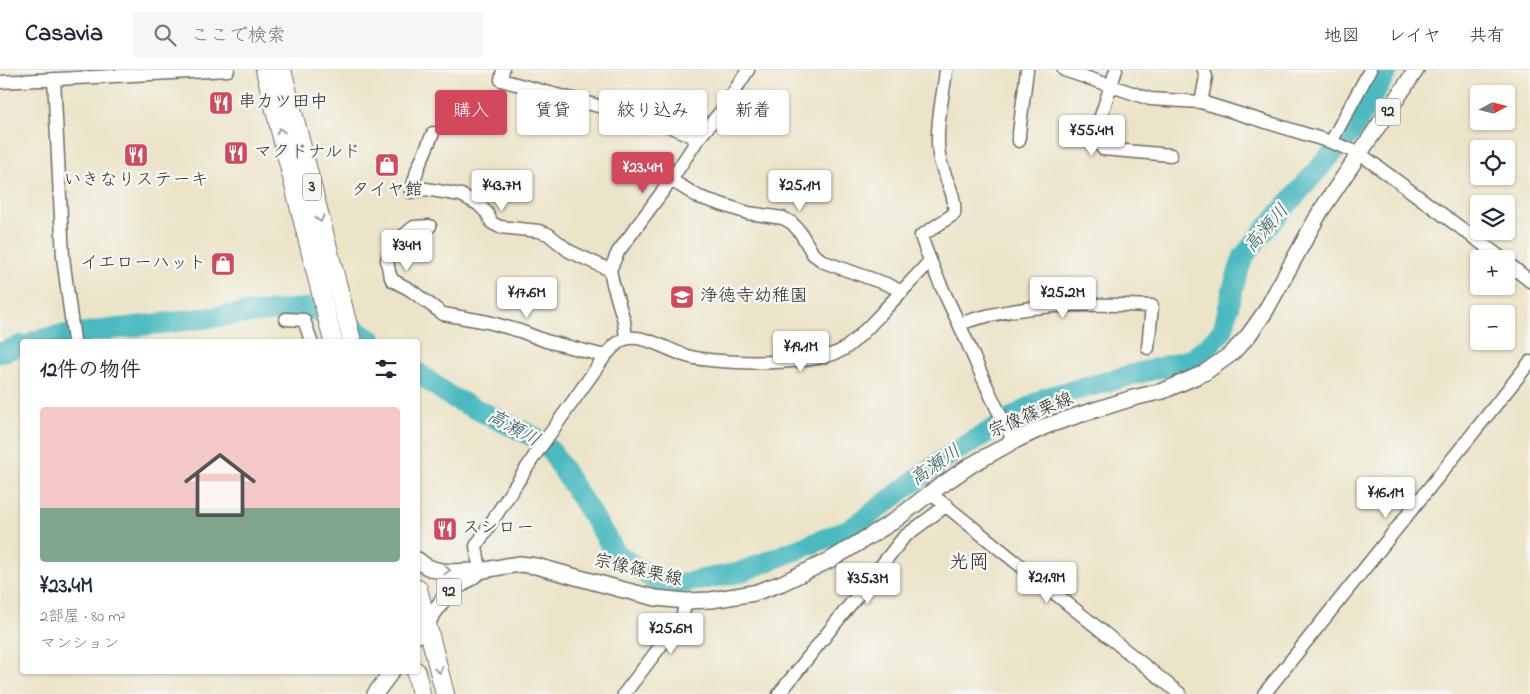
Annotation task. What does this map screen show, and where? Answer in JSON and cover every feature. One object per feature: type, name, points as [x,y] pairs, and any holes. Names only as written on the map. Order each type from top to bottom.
[{"type":"highway","name":"3","points":[[265,70],[332,339]]},
{"type":"highway","name":"3","points":[[282,70],[351,339]]},
{"type":"highway","points":[[420,608],[422,628],[444,694]]},
{"type":"highway","points":[[417,674],[421,694]]},
{"type":"main road","name":"宗像篠栗線","points":[[422,628],[447,594],[480,571],[520,564],[536,566],[656,598],[686,601],[737,596],[782,583],[832,559],[854,546],[971,465],[1014,441],[1046,426],[1133,398],[1163,391],[1204,373],[1231,354],[1248,336],[1265,312],[1354,152],[1416,70]]},
{"type":"main road","points":[[420,562],[426,567],[442,571],[480,571]]},
{"type":"main road","points":[[375,694],[390,674]]},
{"type":"street","points":[[0,82],[227,70]]},
{"type":"street","points":[[503,70],[501,80],[662,123],[698,139]]},
{"type":"street","points":[[626,338],[624,320],[610,270],[618,252],[671,180],[698,139],[722,110],[748,70]]},
{"type":"street","points":[[946,70],[937,138],[939,157],[956,204],[954,214],[921,236],[929,262],[959,324],[998,415],[1014,441]]},
{"type":"street","points":[[1020,140],[1019,133],[1027,70]]},
{"type":"street","points":[[1064,70],[1150,99],[1201,102],[1333,143],[1354,152],[1490,250]]},
{"type":"street","points":[[1116,70],[1096,131],[1098,142],[1104,149],[1171,155]]},
{"type":"street","points":[[1201,102],[1206,77],[1204,70]]},
{"type":"street","points":[[1333,143],[1370,70]]},
{"type":"street","points":[[54,79],[63,257],[74,339]]},
{"type":"street","points":[[433,133],[418,168],[411,192],[426,189],[461,195],[478,204],[492,223],[500,227],[539,231],[548,234],[568,250],[610,270]]},
{"type":"street","points":[[671,180],[699,198],[748,213],[783,218],[792,223],[800,232],[813,254],[824,262],[889,285],[902,292]]},
{"type":"street","points":[[430,226],[414,227],[392,245],[388,260],[388,272],[392,280],[443,314],[488,322],[546,341],[605,356]]},
{"type":"street","points":[[480,571],[476,546],[537,452],[605,356],[617,344],[626,338],[639,338],[688,356],[720,361],[769,362],[822,357],[844,350],[929,262]]},
{"type":"street","points":[[1515,269],[1530,280]]},
{"type":"street","points":[[959,324],[985,315],[1062,305],[1115,304],[1152,306],[1148,348]]},
{"type":"street","points":[[286,319],[304,320],[311,339]]},
{"type":"street","points":[[1264,694],[1530,362]]},
{"type":"street","points":[[930,493],[1180,694]]},
{"type":"street","points":[[779,694],[894,552],[904,537],[946,505]]},
{"type":"street","points":[[624,694],[682,618],[686,601]]},
{"type":"waterway","name":"高瀬川","points":[[420,374],[451,397],[534,437],[551,451],[616,553],[653,579],[672,585],[738,573],[852,528],[948,456],[1045,398],[1192,359],[1223,330],[1243,257],[1353,130],[1388,70]]},
{"type":"waterway","name":"高瀬川","points":[[43,339],[240,314],[308,308],[350,326],[370,339]]},
{"type":"waterway","name":"高瀬川","points":[[0,353],[20,346]]},
{"type":"place","name":"串カツ田中","points":[[221,103]]},
{"type":"place","name":"マクドナルド","points":[[236,153]]},
{"type":"place","name":"いきなりステーキ","points":[[136,155]]},
{"type":"place","name":"タイヤ館","points":[[387,165]]},
{"type":"place","name":"イエローハット","points":[[223,264]]},
{"type":"place","name":"浄徳寺幼稚園","points":[[682,297]]},
{"type":"place","name":"スシロー","points":[[445,529]]},
{"type":"district","name":"光岡","points":[[969,563]]}]
